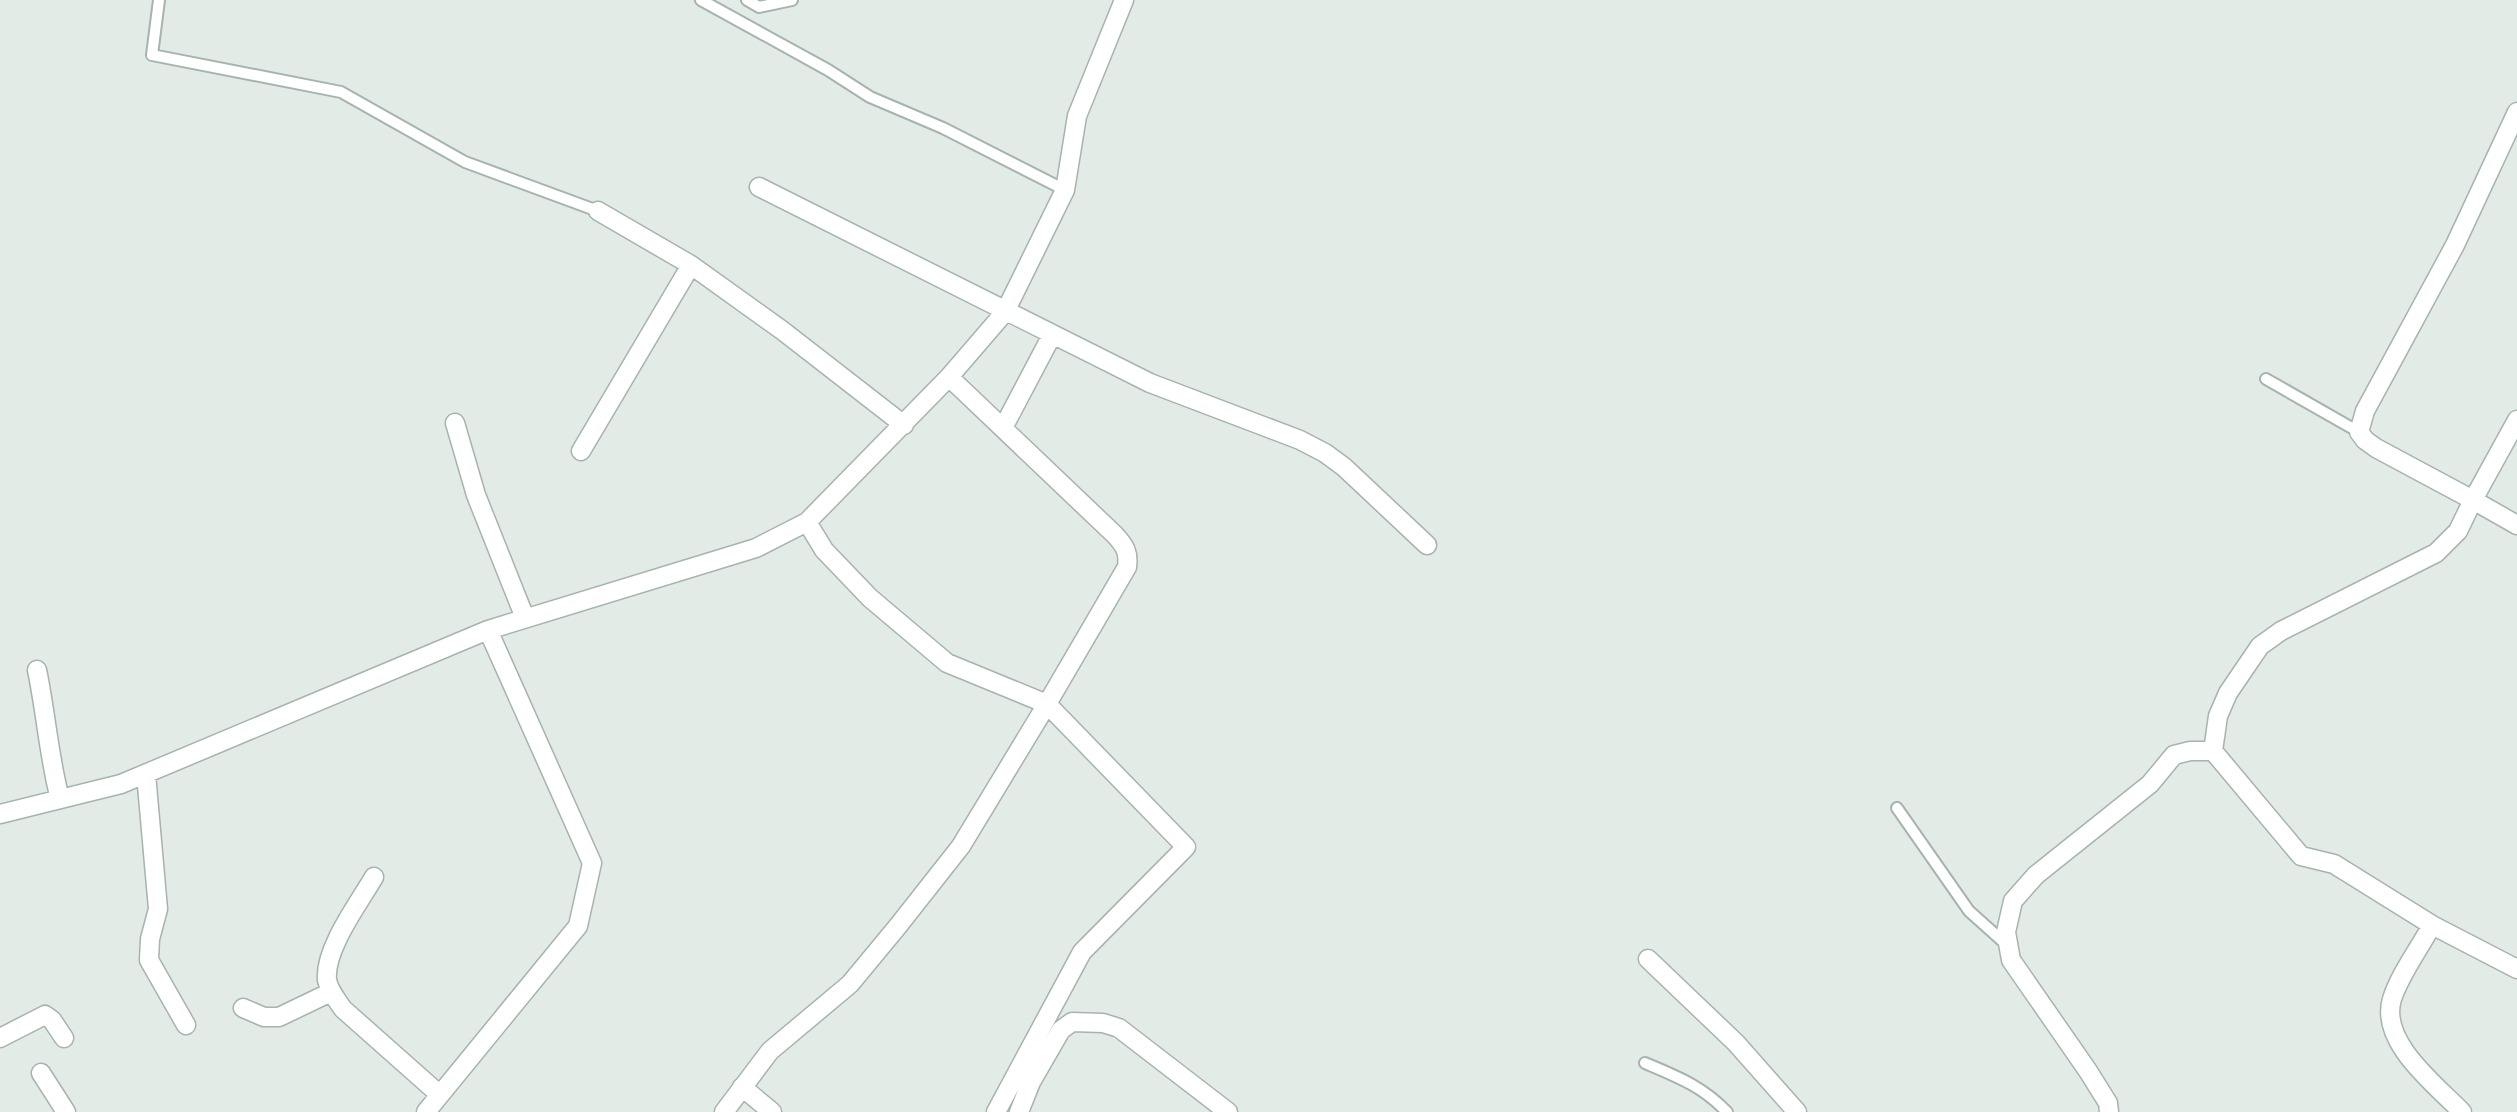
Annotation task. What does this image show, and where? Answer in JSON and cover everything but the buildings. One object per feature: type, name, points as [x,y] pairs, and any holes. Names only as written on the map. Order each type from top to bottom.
[{"type":"street","points":[[0,814],[121,784],[488,630],[756,548],[807,522],[950,377],[1005,312],[1065,190],[1077,116],[1124,0]]},
{"type":"street","points":[[2517,112],[2455,245],[2365,411],[2359,432],[2376,448],[2517,525]]},
{"type":"street","points":[[759,187],[1150,383],[1300,440],[1325,453],[1344,467],[1427,545]]},
{"type":"street","points":[[598,211],[691,265],[783,331],[904,425]]},
{"type":"street","points":[[581,451],[691,265]]},
{"type":"street","points":[[1003,428],[1052,335]]},
{"type":"street","points":[[724,1112],[770,1051],[850,984],[961,846],[1127,567],[1128,555],[1125,546],[1115,535],[950,377]]},
{"type":"street","points":[[2517,420],[2458,531],[2436,553],[2281,631],[2260,646],[2228,693],[2218,716],[2213,751],[2301,856],[2334,864],[2432,925],[2517,969]]},
{"type":"street","points":[[455,423],[476,495],[525,618]]},
{"type":"street","points":[[807,522],[824,550],[870,598],[946,663],[1047,704],[1186,847],[1082,952],[996,1112]]},
{"type":"street","points":[[426,1112],[578,926],[592,863],[488,630]]},
{"type":"street","points":[[37,669],[47,716],[53,774],[60,799]]},
{"type":"street","points":[[2109,1112],[2108,1103],[2088,1071],[2011,960],[2006,932],[2013,901],[2036,875],[2150,784],[2174,755],[2190,751],[2213,751]]},
{"type":"street","points":[[146,774],[158,909],[150,939],[149,960],[186,1025]]},
{"type":"street","points":[[374,876],[339,936],[330,961],[327,980],[331,992],[343,1009],[440,1095]]},
{"type":"street","points":[[2432,925],[2392,1000],[2391,1023],[2398,1043],[2413,1062],[2462,1112]]},
{"type":"street","points":[[1648,959],[1736,1043],[1797,1112]]},
{"type":"street","points":[[243,1008],[264,1017],[279,1017],[331,992]]},
{"type":"street","points":[[0,1038],[45,1016],[52,1020],[64,1038]]},
{"type":"street","points":[[1019,1112],[1032,1082],[1061,1029],[1072,1022],[1104,1023],[1119,1028],[1228,1112]]},
{"type":"street","points":[[41,1073],[66,1112]]},
{"type":"street","points":[[742,1088],[772,1112]]},
{"type":"lane","points":[[159,0],[152,55],[340,92],[465,162],[598,211]]},
{"type":"lane","points":[[701,0],[828,70],[870,97],[951,132],[1065,190]]},
{"type":"lane","points":[[747,0],[759,7],[791,0]]},
{"type":"lane","points":[[2266,379],[2359,432]]},
{"type":"lane","points":[[1898,808],[1970,911],[2008,946]]},
{"type":"lane","points":[[1645,1063],[1689,1081],[1710,1094],[1727,1112]]}]
